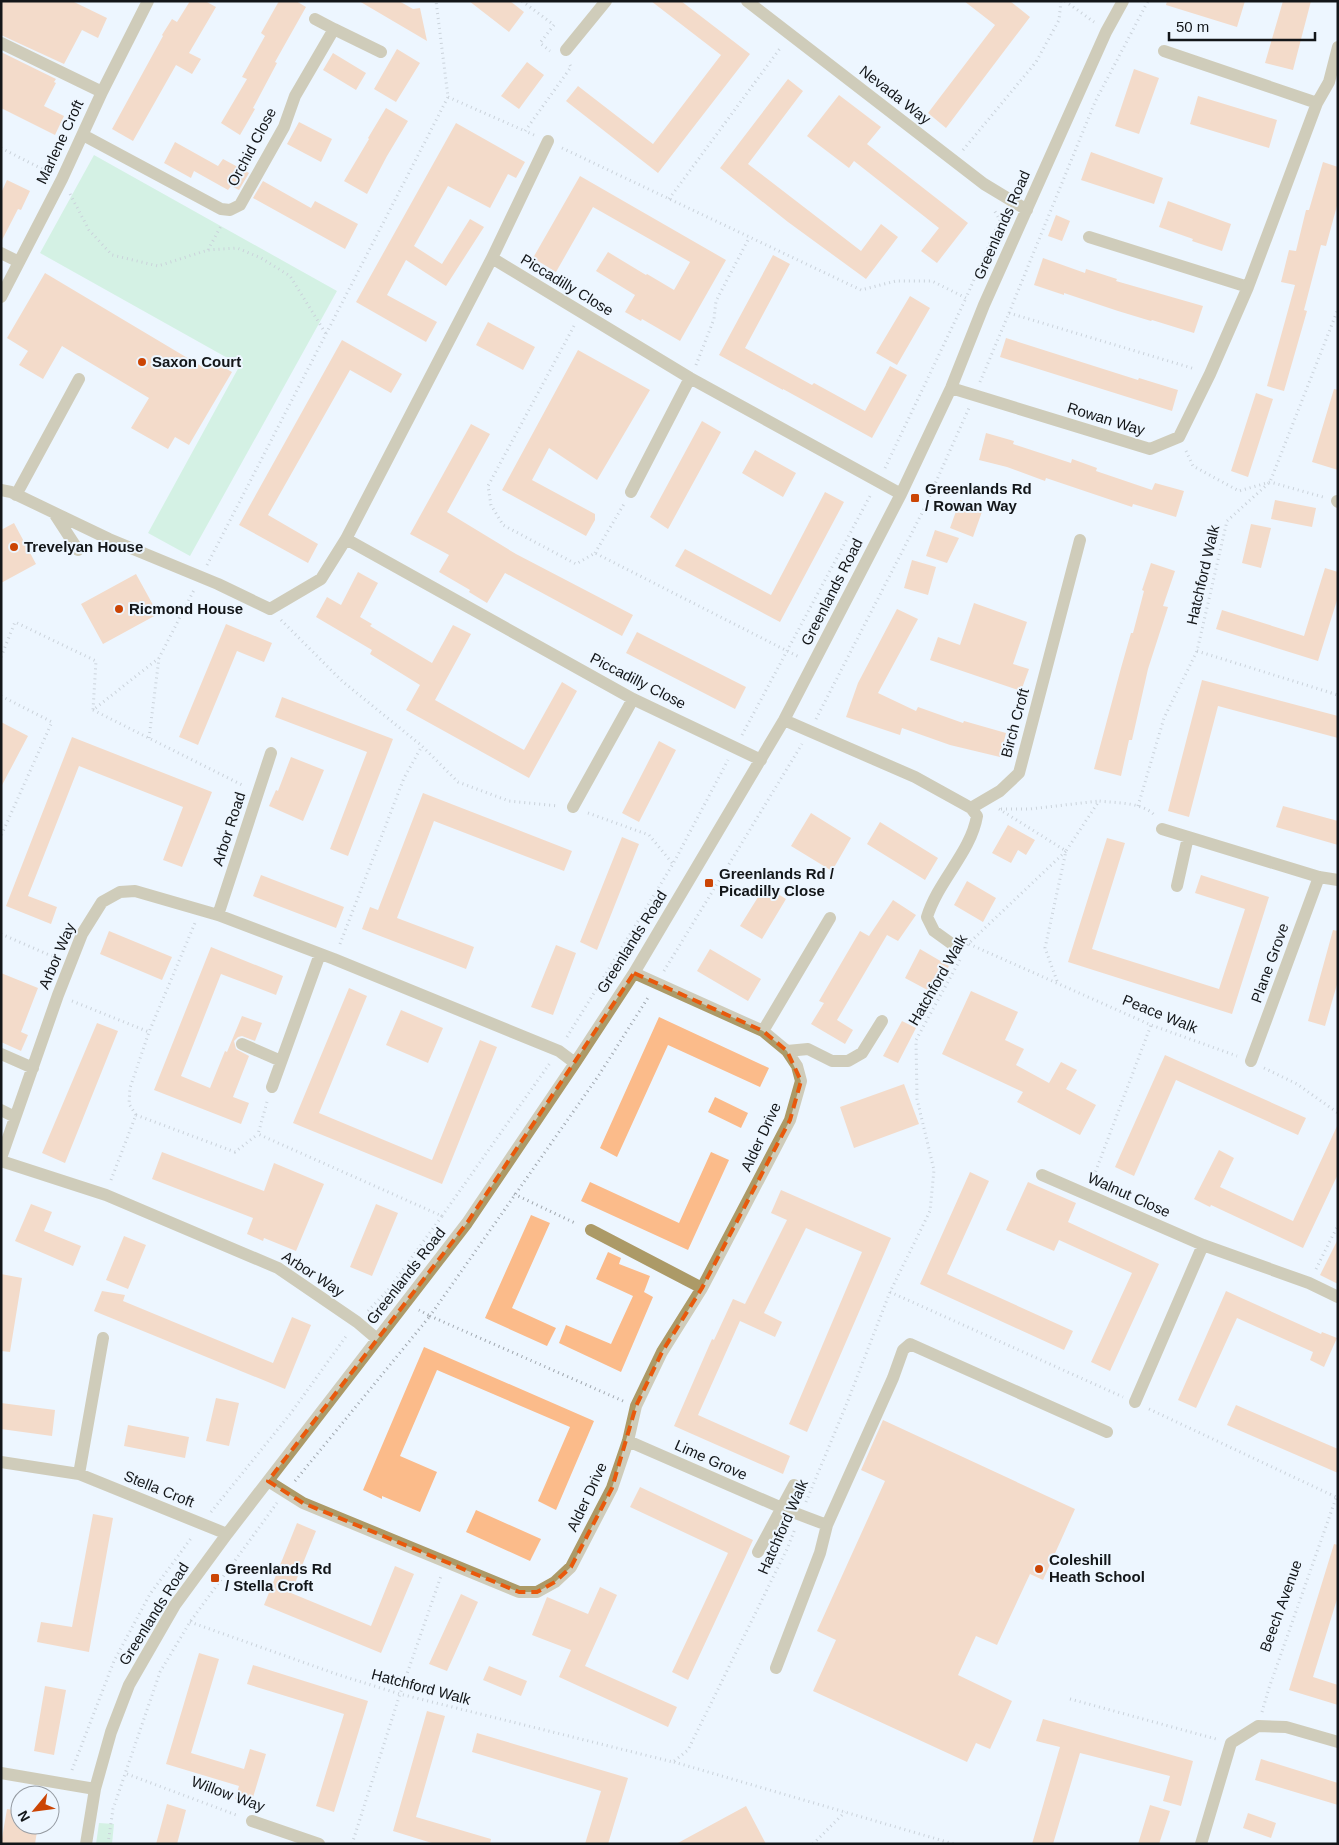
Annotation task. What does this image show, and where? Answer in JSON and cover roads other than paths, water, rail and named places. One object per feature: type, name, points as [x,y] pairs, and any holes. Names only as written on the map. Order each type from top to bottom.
[{"type":"street","name":"Marlene Croft","points":[[1,297],[62,179],[102,92],[148,1]]},
{"type":"street","points":[[562,55],[606,1]]},
{"type":"street","name":"Nevada Way","points":[[747,1],[984,184],[1027,210]]},
{"type":"street","name":"Greenlands Road","points":[[86,1844],[95,1789],[111,1732],[128,1685],[175,1605],[227,1534],[467,1223],[634,973],[784,720],[901,494],[951,388],[984,305],[1106,32],[1123,1]]},
{"type":"street","points":[[315,19],[381,52]]},
{"type":"street","name":"Orchid Close","points":[[82,135],[221,209],[230,210],[240,205],[284,127],[295,96],[334,29]]},
{"type":"street","points":[[1,43],[102,92]]},
{"type":"street","points":[[1089,237],[1248,288],[1317,103],[1333,84],[1338,47]]},
{"type":"street","points":[[1164,51],[1317,103]]},
{"type":"street","points":[[1,490],[270,609],[321,578],[346,539],[492,258],[548,141]]},
{"type":"street","points":[[1,253],[19,262]]},
{"type":"street","name":"Piccadilly Close","points":[[492,258],[690,378],[901,494]]},
{"type":"street","name":"Rowan Way","points":[[951,388],[1150,449],[1179,437],[1210,374],[1248,288]]},
{"type":"street","points":[[631,492],[690,378]]},
{"type":"street","points":[[16,495],[79,379]]},
{"type":"street","points":[[54,513],[78,550]]},
{"type":"street","name":"Piccadilly Close","points":[[346,539],[633,699],[761,760]]},
{"type":"street","name":"Birch Croft","points":[[972,808],[1000,791],[1019,773],[1080,540]]},
{"type":"street","points":[[573,807],[633,699]]},
{"type":"street","points":[[784,720],[915,777],[972,808],[977,816],[975,826],[932,902],[927,917],[934,930],[952,944]]},
{"type":"street","name":"Arbor Road","points":[[218,915],[271,753]]},
{"type":"street","points":[[1162,830],[1319,877],[1338,880]]},
{"type":"street","points":[[1177,886],[1188,837]]},
{"type":"street","name":"Plane Grove","points":[[1251,1062],[1319,877]]},
{"type":"street","name":"Arbor Way","points":[[377,1339],[356,1322],[278,1268],[106,1195],[1,1159],[70,964],[82,934],[102,902],[120,892],[135,891],[218,915],[334,959],[559,1051],[575,1063]]},
{"type":"street","points":[[763,1031],[830,918]]},
{"type":"street","points":[[272,1087],[320,954]]},
{"type":"street","name":"Alder Drive","points":[[268,1481],[303,1503],[519,1592],[537,1592],[555,1582],[571,1567],[612,1488],[628,1441],[636,1406],[662,1352],[702,1288],[790,1120],[801,1081],[796,1066],[787,1051],[763,1031],[634,973]]},
{"type":"street","points":[[787,1051],[808,1049],[832,1061],[848,1061],[862,1053],[882,1021]]},
{"type":"street","points":[[242,1044],[281,1061]]},
{"type":"street","points":[[1,1054],[33,1068]]},
{"type":"street","points":[[1,1110],[15,1117]]},
{"type":"street","name":"Walnut Close","points":[[1042,1175],[1204,1245],[1309,1283],[1338,1297]]},
{"type":"street","points":[[591,1230],[702,1288]]},
{"type":"street","points":[[1135,1402],[1204,1245]]},
{"type":"street","points":[[79,1474],[104,1338]]},
{"type":"street","points":[[776,1668],[820,1553],[827,1525],[903,1350],[910,1344],[1107,1432]]},
{"type":"street","name":"Lime Grove","points":[[628,1441],[782,1508],[827,1525]]},
{"type":"street","name":"Stella Croft","points":[[1,1462],[79,1474],[227,1534]]},
{"type":"street","points":[[758,1552],[794,1485]]},
{"type":"street","points":[[1201,1844],[1231,1743],[1258,1726],[1286,1726],[1338,1742]]},
{"type":"street","points":[[1,1773],[95,1789]]},
{"type":"street","name":"Willow Way","points":[[252,1821],[319,1844]]},
{"type":"place","name":"Saxon Court","points":[[142,362]]},
{"type":"place","name":"Greenlands Rd / Rowan Way","points":[[915,498]]},
{"type":"place","name":"Trevelyan House","points":[[14,547]]},
{"type":"place","name":"Ricmond House","points":[[119,609]]},
{"type":"place","name":"Greenlands Rd / Picadilly Close","points":[[709,883]]},
{"type":"place","name":"Coleshill Heath School","points":[[1039,1569]]},
{"type":"place","name":"Greenlands Rd / Stella Croft","points":[[215,1578]]}]
